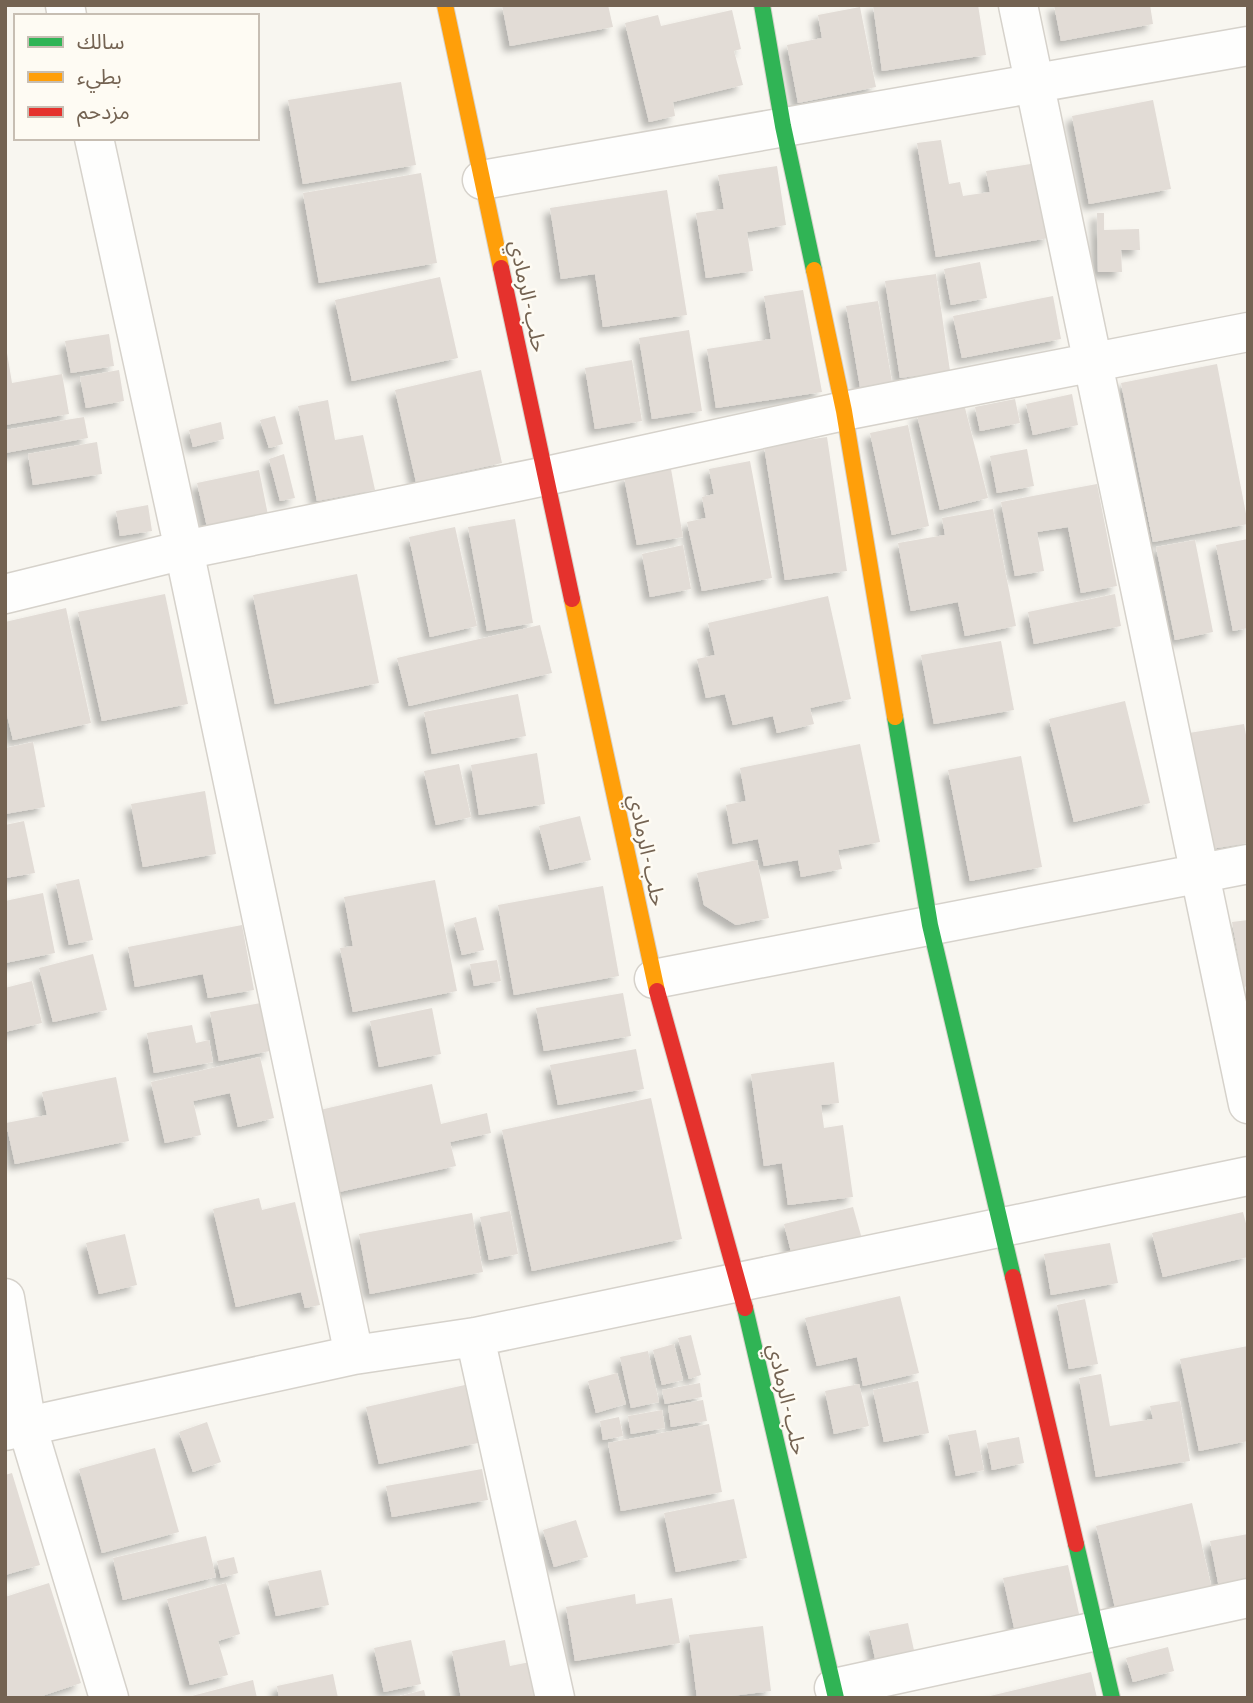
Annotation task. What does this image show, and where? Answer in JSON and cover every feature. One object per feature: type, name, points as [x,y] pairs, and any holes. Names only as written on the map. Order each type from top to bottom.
[{"type":"main road","name":"حلب - الرمادي","points":[[445,5],[654,979],[739,1281],[835,1693]]},
{"type":"main road","points":[[762,5],[783,126],[844,411],[930,925],[1112,1698]]},
{"type":"street","points":[[1018,5],[1248,1104]]},
{"type":"street","points":[[482,180],[1248,47]]},
{"type":"street","points":[[94,140],[354,1355]]},
{"type":"street","points":[[5,594],[184,550],[546,476],[844,411],[1248,332]]},
{"type":"street","points":[[654,979],[1248,864]]},
{"type":"street","points":[[16,1428],[354,1355],[475,1337],[1248,1176]]},
{"type":"street","points":[[5,1298],[16,1428],[102,1696]]},
{"type":"street","points":[[475,1337],[555,1698]]},
{"type":"street","points":[[835,1693],[1248,1598]]},
{"type":"building","points":[[502,5],[608,5],[613,27],[510,46]]},
{"type":"building","points":[[873,5],[978,5],[986,55],[882,71]]},
{"type":"building","points":[[1054,5],[1150,5],[1153,24],[1061,41]]},
{"type":"building","points":[[860,7],[876,87],[798,103],[787,45],[822,38],[818,15]]},
{"type":"building","points":[[732,10],[741,49],[734,51],[743,85],[673,102],[675,116],[649,122],[625,23],[658,15],[661,26]]},
{"type":"building","points":[[401,82],[416,165],[303,184],[288,100]]},
{"type":"building","points":[[1153,100],[1171,189],[1089,204],[1072,116]]},
{"type":"building","points":[[941,140],[949,184],[960,182],[963,196],[990,192],[986,171],[1037,163],[1049,238],[936,257],[917,143]]},
{"type":"building","points":[[777,166],[786,225],[747,232],[753,271],[706,278],[696,213],[724,209],[718,175]]},
{"type":"building","points":[[421,173],[437,263],[319,283],[303,193]]},
{"type":"building","points":[[667,190],[687,315],[603,327],[595,274],[561,279],[550,208]]},
{"type":"building","points":[[1097,213],[1104,213],[1104,230],[1139,229],[1140,250],[1121,250],[1122,272],[1098,272]]},
{"type":"building","points":[[980,262],[987,298],[951,305],[944,269]]},
{"type":"building","points":[[936,274],[950,371],[900,378],[885,281]]},
{"type":"building","points":[[440,277],[458,358],[352,381],[335,300]]},
{"type":"building","points":[[803,290],[822,392],[716,408],[707,349],[771,339],[764,296]]},
{"type":"building","points":[[1053,296],[1061,339],[962,358],[953,316]]},
{"type":"building","points":[[878,301],[892,382],[860,387],[846,306]]},
{"type":"building","points":[[689,330],[702,411],[652,419],[639,338]]},
{"type":"building","points":[[109,334],[114,366],[71,373],[65,341]]},
{"type":"building","points":[[5,353],[12,383],[62,374],[69,414],[5,425]]},
{"type":"building","points":[[632,360],[642,421],[595,429],[585,368]]},
{"type":"building","points":[[1217,364],[1248,524],[1153,542],[1121,383]]},
{"type":"building","points":[[119,370],[124,401],[86,408],[80,377]]},
{"type":"building","points":[[481,370],[502,463],[416,482],[395,390]]},
{"type":"building","points":[[1072,394],[1078,425],[1033,435],[1026,404]]},
{"type":"building","points":[[1015,399],[1020,423],[980,431],[975,407]]},
{"type":"building","points":[[328,400],[335,440],[363,435],[375,490],[317,501],[298,406]]},
{"type":"building","points":[[964,404],[988,498],[940,510],[917,415]]},
{"type":"building","points":[[275,416],[283,444],[269,448],[260,420]]},
{"type":"building","points":[[84,417],[88,438],[5,453],[5,430]]},
{"type":"building","points":[[221,422],[224,439],[193,447],[189,430]]},
{"type":"building","points":[[908,425],[929,526],[892,535],[870,433]]},
{"type":"building","points":[[827,437],[847,571],[785,580],[764,446]]},
{"type":"building","points":[[97,442],[102,474],[33,485],[28,454]]},
{"type":"building","points":[[1027,449],[1034,486],[997,493],[990,456]]},
{"type":"building","points":[[284,454],[295,498],[280,501],[269,459]]},
{"type":"building","points":[[750,461],[772,578],[702,591],[687,522],[706,518],[702,497],[714,494],[709,469]]},
{"type":"building","points":[[671,469],[683,537],[637,545],[624,477]]},
{"type":"building","points":[[259,470],[268,515],[207,527],[197,483]]},
{"type":"building","points":[[1097,484],[1117,586],[1081,593],[1068,527],[1037,532],[1044,571],[1015,576],[1001,502]]},
{"type":"building","points":[[148,505],[152,531],[120,536],[116,511]]},
{"type":"building","points":[[993,509],[1016,626],[965,636],[958,602],[911,611],[898,543],[945,535],[942,518]]},
{"type":"building","points":[[515,519],[533,623],[487,631],[468,527]]},
{"type":"building","points":[[455,527],[477,626],[430,637],[409,537]]},
{"type":"building","points":[[1248,539],[1248,628],[1233,631],[1216,545]]},
{"type":"building","points":[[1195,540],[1213,632],[1175,640],[1156,547]]},
{"type":"building","points":[[683,545],[691,589],[650,597],[642,554]]},
{"type":"building","points":[[357,574],[379,683],[275,704],[253,595]]},
{"type":"building","points":[[165,594],[188,704],[102,721],[78,612]]},
{"type":"building","points":[[1115,594],[1121,626],[1034,644],[1028,612]]},
{"type":"building","points":[[828,596],[851,699],[810,708],[814,724],[777,733],[773,716],[733,725],[725,694],[706,698],[697,659],[715,655],[708,623]]},
{"type":"building","points":[[66,608],[91,723],[13,740],[5,707],[5,622]]},
{"type":"building","points":[[540,625],[552,673],[409,706],[397,658]]},
{"type":"building","points":[[1001,641],[1014,710],[934,724],[921,655]]},
{"type":"building","points":[[518,694],[526,736],[432,754],[424,712]]},
{"type":"building","points":[[1125,701],[1150,803],[1074,822],[1049,719]]},
{"type":"building","points":[[1244,724],[1248,746],[1248,843],[1211,849],[1189,733]]},
{"type":"building","points":[[33,742],[45,807],[5,814],[5,748]]},
{"type":"building","points":[[860,744],[880,842],[838,850],[842,869],[801,877],[798,860],[764,866],[758,839],[733,844],[726,805],[746,801],[740,768]]},
{"type":"building","points":[[537,753],[545,804],[479,815],[471,765]]},
{"type":"building","points":[[1021,756],[1042,867],[970,881],[948,770]]},
{"type":"building","points":[[459,764],[471,817],[436,825],[424,771]]},
{"type":"building","points":[[205,791],[216,854],[143,867],[131,804]]},
{"type":"building","points":[[580,816],[591,860],[550,870],[539,826]]},
{"type":"building","points":[[24,821],[35,873],[5,878],[5,825]]},
{"type":"building","points":[[757,860],[769,918],[736,925],[704,905],[697,873]]},
{"type":"building","points":[[79,879],[93,940],[69,945],[56,884]]},
{"type":"building","points":[[435,880],[457,991],[353,1012],[340,948],[353,946],[344,897]]},
{"type":"building","points":[[603,886],[619,976],[514,995],[498,905]]},
{"type":"building","points":[[43,893],[55,953],[5,963],[5,901]]},
{"type":"building","points":[[476,917],[484,950],[462,955],[454,923]]},
{"type":"building","points":[[1248,920],[1248,986],[1244,987],[1232,922]]},
{"type":"building","points":[[242,925],[254,990],[208,998],[203,974],[135,987],[128,947]]},
{"type":"building","points":[[93,954],[107,1010],[53,1022],[39,968]]},
{"type":"building","points":[[497,960],[501,981],[474,986],[470,964]]},
{"type":"building","points":[[32,981],[42,1023],[5,1032],[5,988]]},
{"type":"building","points":[[623,993],[631,1036],[544,1051],[536,1008]]},
{"type":"building","points":[[261,1003],[270,1051],[219,1061],[210,1012]]},
{"type":"building","points":[[432,1008],[441,1054],[379,1067],[370,1021]]},
{"type":"building","points":[[192,1025],[196,1043],[209,1040],[213,1062],[154,1073],[147,1033]]},
{"type":"building","points":[[636,1049],[644,1089],[558,1105],[550,1065]]},
{"type":"building","points":[[260,1057],[274,1118],[238,1127],[230,1093],[193,1101],[201,1135],[165,1143],[151,1082]]},
{"type":"building","points":[[834,1062],[839,1103],[821,1105],[824,1128],[843,1125],[853,1197],[788,1205],[782,1163],[764,1166],[751,1074]]},
{"type":"building","points":[[116,1077],[129,1141],[15,1164],[6,1123],[47,1115],[42,1092]]},
{"type":"building","points":[[432,1084],[441,1124],[487,1113],[491,1133],[450,1142],[456,1166],[339,1192],[320,1110]]},
{"type":"building","points":[[651,1098],[682,1239],[532,1271],[502,1130]]},
{"type":"building","points":[[259,1198],[262,1210],[295,1202],[320,1305],[305,1308],[301,1292],[236,1307],[213,1209]]},
{"type":"building","points":[[853,1207],[862,1239],[792,1256],[784,1224]]},
{"type":"building","points":[[510,1211],[518,1254],[489,1260],[480,1217]]},
{"type":"building","points":[[1243,1212],[1248,1231],[1248,1257],[1163,1277],[1152,1233]]},
{"type":"building","points":[[472,1213],[483,1272],[370,1294],[359,1234]]},
{"type":"building","points":[[125,1234],[137,1285],[99,1294],[86,1243]]},
{"type":"building","points":[[1110,1243],[1118,1283],[1051,1295],[1044,1254]]},
{"type":"building","points":[[900,1296],[919,1373],[863,1386],[857,1357],[817,1366],[805,1318]]},
{"type":"building","points":[[1085,1299],[1098,1364],[1069,1369],[1057,1305]]},
{"type":"building","points":[[691,1335],[701,1375],[689,1379],[678,1338]]},
{"type":"building","points":[[674,1344],[683,1380],[662,1385],[653,1350]]},
{"type":"building","points":[[1248,1346],[1248,1441],[1199,1451],[1180,1359]]},
{"type":"building","points":[[648,1351],[659,1402],[631,1408],[620,1357]]},
{"type":"building","points":[[617,1373],[626,1404],[596,1413],[588,1381]]},
{"type":"building","points":[[1101,1374],[1110,1426],[1153,1419],[1150,1406],[1180,1401],[1190,1461],[1096,1477],[1079,1378]]},
{"type":"building","points":[[918,1381],[929,1433],[884,1442],[873,1390]]},
{"type":"building","points":[[700,1383],[702,1397],[665,1404],[662,1390]]},
{"type":"building","points":[[859,1384],[869,1426],[834,1434],[825,1391]]},
{"type":"building","points":[[465,1385],[478,1443],[379,1464],[366,1407]]},
{"type":"building","points":[[703,1400],[707,1421],[671,1427],[668,1406]]},
{"type":"building","points":[[662,1410],[665,1428],[631,1434],[628,1416]]},
{"type":"building","points":[[619,1417],[623,1436],[603,1440],[600,1421]]},
{"type":"building","points":[[207,1422],[221,1462],[193,1472],[179,1432]]},
{"type":"building","points":[[709,1424],[722,1492],[621,1511],[608,1443]]},
{"type":"building","points":[[976,1430],[984,1470],[956,1476],[948,1435]]},
{"type":"building","points":[[1019,1437],[1024,1463],[992,1470],[987,1443]]},
{"type":"building","points":[[155,1448],[179,1532],[102,1553],[79,1469]]},
{"type":"building","points":[[482,1469],[488,1500],[392,1517],[386,1486]]},
{"type":"building","points":[[12,1473],[40,1565],[5,1575],[5,1475]]},
{"type":"building","points":[[734,1499],[747,1558],[676,1572],[664,1513]]},
{"type":"building","points":[[1192,1503],[1212,1589],[1116,1612],[1096,1526]]},
{"type":"building","points":[[576,1520],[588,1557],[554,1567],[543,1530]]},
{"type":"building","points":[[1248,1534],[1248,1593],[1221,1598],[1210,1541]]},
{"type":"building","points":[[206,1536],[216,1577],[123,1600],[113,1558]]},
{"type":"building","points":[[234,1557],[238,1573],[221,1578],[217,1561]]},
{"type":"building","points":[[1068,1565],[1082,1627],[1017,1641],[1003,1578]]},
{"type":"building","points":[[321,1570],[329,1605],[276,1616],[268,1581]]},
{"type":"building","points":[[49,1583],[81,1683],[36,1698],[5,1698],[5,1597]]},
{"type":"building","points":[[226,1583],[240,1634],[218,1641],[228,1675],[190,1685],[167,1599]]},
{"type":"building","points":[[635,1594],[636,1604],[672,1598],[680,1643],[575,1661],[566,1607]]},
{"type":"building","points":[[908,1623],[915,1655],[876,1663],[869,1631]]},
{"type":"building","points":[[763,1626],[771,1691],[697,1698],[689,1635]]},
{"type":"building","points":[[411,1640],[421,1684],[384,1692],[374,1648]]},
{"type":"building","points":[[505,1640],[510,1666],[530,1662],[537,1698],[461,1698],[452,1651]]},
{"type":"building","points":[[1168,1647],[1174,1671],[1133,1682],[1126,1658]]},
{"type":"building","points":[[1091,1672],[1097,1698],[986,1698],[986,1697]]},
{"type":"building","points":[[333,1674],[338,1698],[279,1698],[277,1686]]},
{"type":"building","points":[[253,1680],[257,1698],[188,1698],[188,1697]]},
{"type":"building","points":[[424,1690],[426,1698],[396,1698],[396,1697]]},
{"type":"traffic: fast","points":[[762,5],[783,126],[814,270]]},
{"type":"traffic: fast","points":[[895,717],[930,925],[1013,1277]]},
{"type":"traffic: fast","points":[[745,1308],[836,1698]]},
{"type":"traffic: fast","points":[[1076,1544],[1112,1698]]},
{"type":"traffic: slow","points":[[445,5],[501,268]]},
{"type":"traffic: slow","points":[[814,270],[844,411],[895,717]]},
{"type":"traffic: slow","points":[[572,599],[657,991]]},
{"type":"traffic: jam","points":[[501,268],[572,599]]},
{"type":"traffic: jam","points":[[657,991],[745,1308]]},
{"type":"traffic: jam","points":[[1013,1277],[1076,1544]]}]
